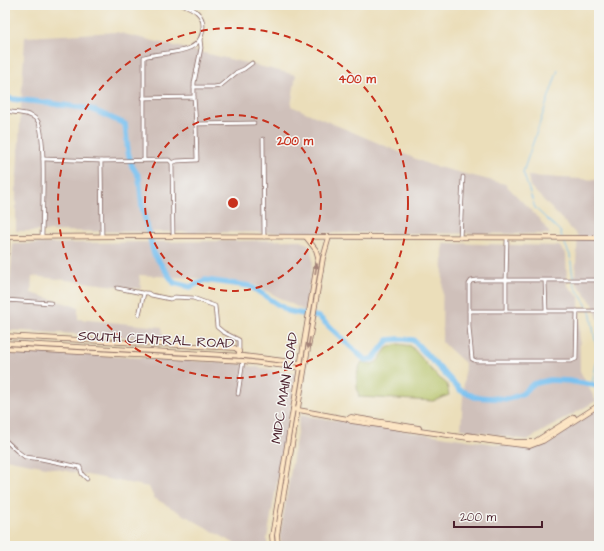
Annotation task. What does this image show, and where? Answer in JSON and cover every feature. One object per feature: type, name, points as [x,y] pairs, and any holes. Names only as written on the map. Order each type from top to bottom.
[{"type":"street","points":[[172,163],[177,160],[196,160],[194,87],[201,48],[200,39],[203,29],[201,16],[184,5]]},
{"type":"street","points":[[144,160],[144,57],[180,52],[192,47],[200,39]]},
{"type":"street","points":[[194,87],[220,86],[237,72],[252,63]]},
{"type":"street","points":[[143,98],[194,97]]},
{"type":"street","points":[[5,111],[31,116],[40,124],[43,144],[42,237]]},
{"type":"street","points":[[196,124],[254,123]]},
{"type":"street","points":[[263,139],[264,237]]},
{"type":"street","points":[[42,159],[101,161],[169,160],[172,163]]},
{"type":"street","points":[[101,161],[102,236]]},
{"type":"street","points":[[172,163],[173,236]]},
{"type":"street","points":[[460,238],[464,177]]},
{"type":"street","points":[[5,257],[7,253],[6,237],[173,236],[599,238]]},
{"type":"street","name":"MIDC MAIN ROAD","points":[[278,546],[276,536],[295,410],[300,365],[318,253],[306,237]]},
{"type":"street","name":"MIDC MAIN ROAD","points":[[273,546],[272,536],[295,410],[305,366],[323,258],[329,237]]},
{"type":"street","points":[[506,311],[507,238]]},
{"type":"street","points":[[577,311],[576,359],[571,361],[476,361],[472,359],[469,311],[469,284],[471,281],[599,280]]},
{"type":"street","points":[[545,281],[546,311]]},
{"type":"street","points":[[117,288],[148,293],[170,299],[175,297],[193,298],[215,306],[216,327],[239,340],[239,354]]},
{"type":"street","points":[[139,315],[144,293]]},
{"type":"street","points":[[5,300],[52,303]]},
{"type":"street","points":[[469,311],[598,310]]},
{"type":"street","points":[[5,336],[235,348],[239,354]]},
{"type":"street","name":"SOUTH CENTRAL ROAD","points":[[5,343],[300,365]]},
{"type":"street","name":"SOUTH CENTRAL ROAD","points":[[5,348],[239,354],[305,366]]},
{"type":"street","points":[[238,394],[243,361]]},
{"type":"street","points":[[295,410],[516,442],[534,442],[543,439],[599,404]]},
{"type":"street","points":[[5,440],[25,457],[80,467],[82,474],[87,479]]},
{"type":"shaded area","points":[[116,32],[296,75],[291,106],[430,165],[505,184],[540,220],[550,234],[16,231],[16,192],[25,37]]},
{"type":"shaded area","points":[[528,176],[599,180],[599,322],[593,304],[577,284],[575,276],[578,236],[530,186]]},
{"type":"shaded area","points":[[299,240],[310,245],[313,261],[305,311],[253,284],[226,280],[139,275],[141,289],[32,276],[31,293],[78,307],[78,319],[162,327],[163,339],[5,330],[5,282],[10,282],[13,244]]},
{"type":"shaded area","points":[[443,243],[559,246],[566,254],[567,285],[579,297],[580,371],[596,401],[527,440],[461,429],[465,363],[442,342]]},
{"type":"shaded area","points":[[5,350],[234,363],[296,374],[267,546],[239,546],[154,498],[149,487],[5,459]]},
{"type":"shaded area","points":[[599,406],[599,546],[281,546],[280,536],[300,415],[527,449]]},
{"type":"green space","points":[[398,344],[411,346],[436,375],[447,384],[449,395],[433,401],[359,397],[357,379],[358,370],[362,362],[372,364],[377,362],[387,348]]},
{"type":"waterway","points":[[558,70],[523,172],[535,208],[560,231],[562,237]]},
{"type":"waterway","points":[[5,97],[91,109],[125,124],[128,152],[132,166],[139,177],[142,207],[154,254],[174,283],[190,287],[205,280],[250,286],[288,311],[319,317],[365,360],[373,359],[388,340],[413,340],[460,390],[475,397],[508,399],[522,394],[533,384],[550,380],[569,381],[599,386]]},
{"type":"waterway","points":[[563,240],[570,255],[574,285],[590,311],[598,356],[592,384]]}]
